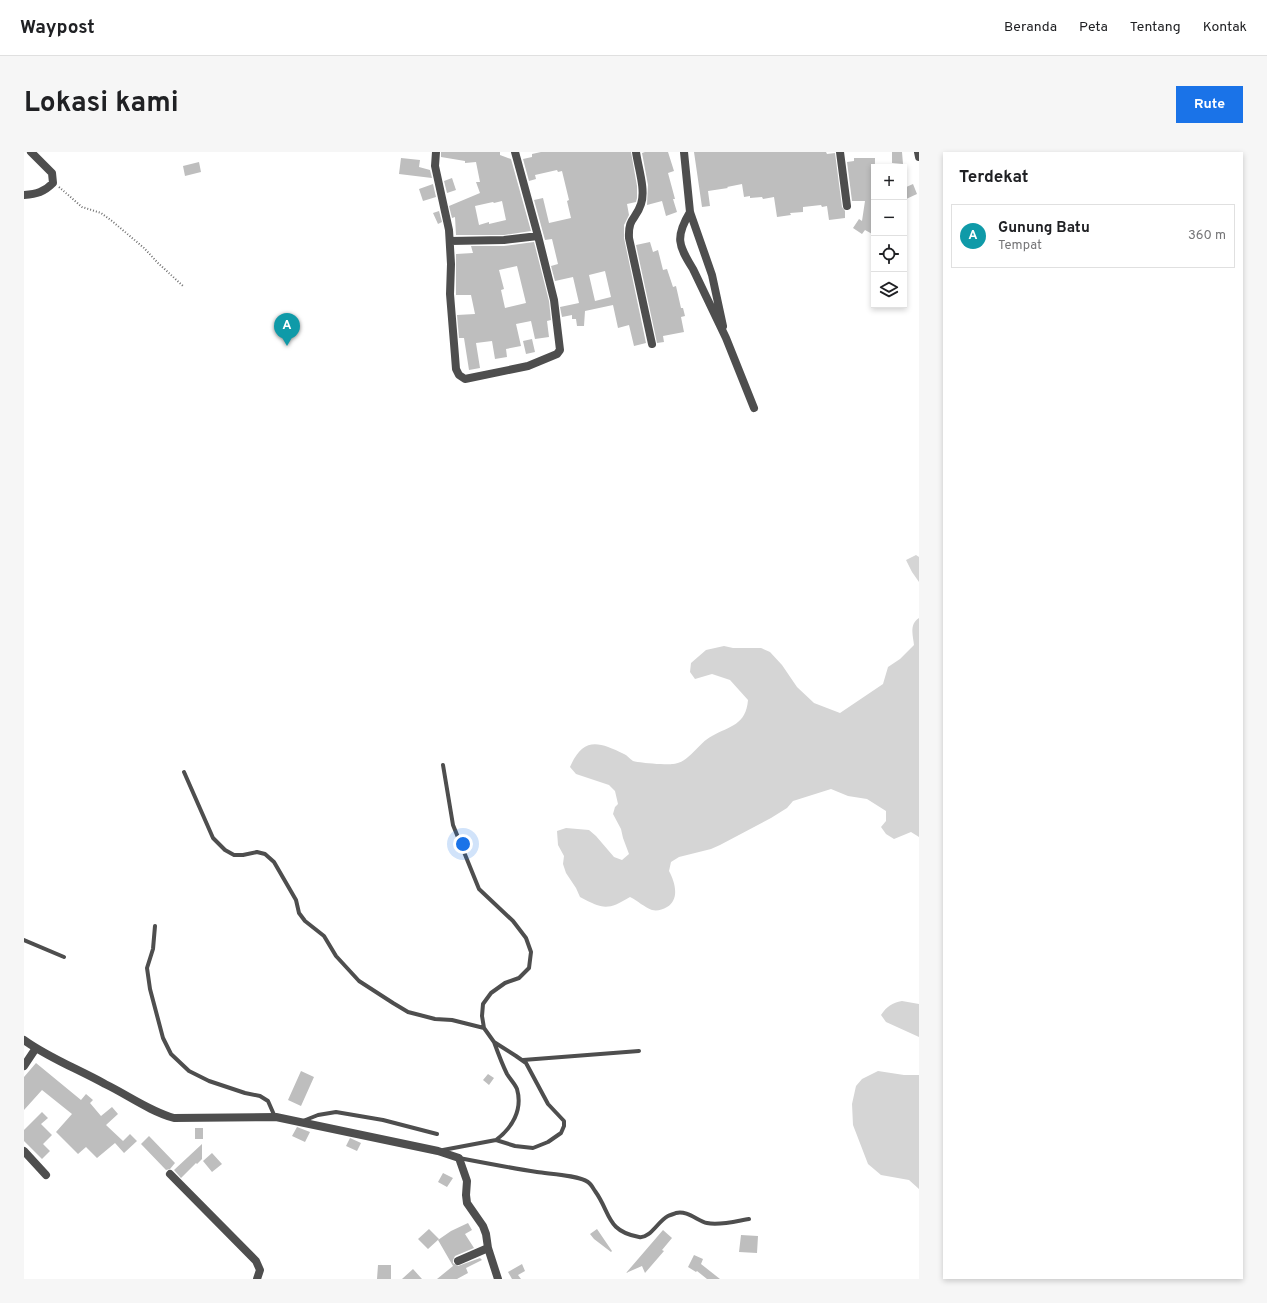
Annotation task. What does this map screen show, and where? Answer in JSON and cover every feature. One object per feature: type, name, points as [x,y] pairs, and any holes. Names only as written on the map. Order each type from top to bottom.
[{"type":"street","points":[[24,195],[35,194],[45,190],[53,183],[52,173],[32,152]]},
{"type":"street","points":[[436,152],[435,166],[446,210],[450,241],[450,294],[454,356],[456,369],[459,375],[465,379],[528,366],[557,354],[560,350],[554,300],[515,152]]},
{"type":"street","points":[[636,152],[643,194],[641,205],[629,224],[629,238],[652,344]]},
{"type":"street","points":[[684,152],[690,212],[712,275],[726,338]]},
{"type":"street","points":[[840,152],[847,206]]},
{"type":"street","points":[[918,152],[919,157]]},
{"type":"street","points":[[690,212],[683,223],[679,240],[726,338],[754,408]]},
{"type":"street","points":[[450,241],[500,240],[538,236]]},
{"type":"street","points":[[24,1040],[36,1048],[160,1114],[174,1118],[276,1117],[438,1151],[459,1158],[467,1181],[467,1203],[483,1226],[498,1279]]},
{"type":"street","points":[[24,1066],[36,1048]]},
{"type":"street","points":[[24,1151],[46,1175]]},
{"type":"street","points":[[170,1174],[256,1262],[260,1270],[257,1279]]},
{"type":"street","points":[[458,1261],[488,1248]]},
{"type":"lane","points":[[438,1151],[496,1140],[505,1133],[512,1123],[519,1107],[517,1089],[507,1073],[494,1042],[484,1028],[482,1016],[483,1004],[491,993],[505,983],[519,978],[529,968],[531,952],[526,938],[513,921],[479,889],[453,825],[443,766]]},
{"type":"lane","points":[[184,772],[213,838],[225,850],[234,855],[244,855],[258,852],[265,854],[274,862],[296,900],[299,913],[324,936],[336,956],[359,980],[408,1012],[435,1019],[452,1020],[484,1028]]},
{"type":"lane","points":[[155,926],[153,949],[147,968],[150,989],[163,1038],[171,1054],[189,1070],[209,1081],[245,1093],[260,1096],[268,1101],[276,1117]]},
{"type":"lane","points":[[24,940],[64,957]]},
{"type":"lane","points":[[494,1042],[526,1063],[548,1104],[564,1120],[564,1126],[561,1132],[548,1142],[533,1148],[515,1146],[496,1140]]},
{"type":"lane","points":[[522,1060],[639,1051]]},
{"type":"lane","points":[[299,1122],[318,1115],[336,1112],[383,1120],[437,1134]]},
{"type":"lane","points":[[459,1158],[536,1172],[580,1178],[589,1182],[601,1199],[609,1220],[616,1228],[623,1232],[641,1237],[648,1234],[667,1216],[679,1213],[694,1217],[706,1223],[720,1225],[749,1219]]},
{"type":"path","points":[[53,183],[82,207],[102,214],[112,221],[144,248],[183,286]]},
{"type":"shaded area","points":[[916,555],[919,557],[919,582],[906,560]]},
{"type":"shaded area","points":[[919,618],[919,837],[911,832],[894,839],[886,834],[881,827],[886,821],[886,811],[867,799],[848,796],[831,789],[793,801],[787,808],[771,818],[720,845],[711,849],[679,857],[671,862],[669,871],[673,880],[675,895],[671,904],[663,909],[652,910],[630,897],[616,905],[605,907],[594,904],[580,897],[566,873],[563,864],[564,856],[558,845],[557,831],[566,828],[589,830],[614,857],[622,860],[629,854],[621,829],[613,814],[615,807],[618,804],[615,791],[609,785],[576,774],[570,767],[580,750],[592,744],[599,744],[625,755],[633,761],[653,764],[679,763],[689,757],[707,739],[736,724],[744,715],[748,700],[730,680],[712,674],[695,679],[690,672],[691,663],[706,650],[724,646],[733,648],[761,648],[770,652],[782,665],[797,687],[814,703],[840,713],[883,684],[888,667],[900,659],[914,645],[913,627],[914,623]]},
{"type":"shaded area","points":[[902,1001],[919,1004],[919,1037],[886,1022],[881,1015],[890,1005]]},
{"type":"shaded area","points":[[878,1071],[904,1075],[919,1075],[919,1189],[909,1180],[881,1175],[868,1164],[853,1125],[852,1104],[856,1086],[862,1079]]},
{"type":"building","points":[[441,152],[500,152],[500,155],[511,159],[531,231],[504,235],[456,235],[455,217],[452,218],[449,206],[480,193],[476,182],[480,182],[476,162],[465,163],[465,161],[441,157]],"holes":[[[502,201],[506,220],[479,225],[475,206]]]},
{"type":"building","points":[[541,152],[631,152],[637,186],[637,198],[636,202],[627,204],[629,215],[624,225],[624,238],[646,343],[634,346],[629,325],[618,328],[613,305],[585,311],[584,326],[577,326],[576,319],[572,319],[572,315],[562,317],[560,307],[579,303],[573,277],[555,281],[551,266],[558,264],[552,239],[545,240],[534,200],[543,198],[549,223],[571,218],[567,201],[569,200],[562,171],[558,172],[557,170],[535,175],[536,179],[529,181],[523,159],[532,157],[532,154]],"holes":[[[605,271],[611,297],[595,301],[589,275]]]},
{"type":"building","points":[[668,152],[674,171],[668,173],[677,212],[666,216],[662,201],[647,205],[648,185],[642,153]]},
{"type":"building","points":[[694,152],[835,153],[842,207],[845,211],[845,218],[829,220],[827,206],[822,207],[821,205],[803,207],[803,212],[790,213],[791,215],[777,217],[774,197],[763,199],[762,197],[744,197],[742,184],[708,191],[710,206],[702,207]]},
{"type":"building","points":[[892,152],[902,152],[903,164],[892,163]]},
{"type":"building","points":[[401,158],[420,160],[419,167],[430,170],[432,178],[399,174]]},
{"type":"building","points":[[854,158],[875,158],[875,164],[871,164],[871,233],[865,230],[862,234],[853,228],[859,219],[862,221],[865,201],[852,201],[847,162],[854,161]]},
{"type":"building","points":[[199,162],[201,172],[185,176],[183,166]]},
{"type":"building","points":[[452,178],[456,190],[447,193],[444,181]]},
{"type":"building","points":[[433,184],[436,197],[423,201],[419,189]]},
{"type":"building","points":[[913,184],[917,194],[907,199],[907,187]]},
{"type":"building","points":[[439,211],[442,222],[438,224],[433,213]]},
{"type":"building","points":[[534,242],[549,301],[551,320],[547,321],[549,337],[535,339],[531,321],[516,324],[521,346],[506,349],[507,357],[495,359],[492,341],[476,343],[480,368],[469,370],[464,338],[459,338],[457,315],[475,314],[471,295],[456,295],[456,254],[473,253],[471,246],[504,246]],"holes":[[[517,266],[526,303],[505,308],[501,290],[504,289],[499,270]]]},
{"type":"building","points":[[650,242],[653,252],[658,250],[663,270],[667,269],[673,287],[676,286],[681,308],[683,308],[685,316],[681,317],[684,332],[663,336],[664,342],[657,343],[636,245]]},
{"type":"building","points":[[532,339],[535,352],[526,354],[523,341]]},
{"type":"building","points":[[36,1063],[81,1100],[86,1094],[93,1100],[90,1103],[101,1116],[112,1107],[118,1114],[106,1125],[123,1141],[130,1134],[137,1141],[124,1153],[115,1143],[97,1158],[86,1147],[78,1154],[56,1132],[72,1114],[42,1090],[24,1110],[24,1077]]},
{"type":"building","points":[[301,1071],[314,1077],[301,1106],[288,1100]]},
{"type":"building","points":[[488,1074],[494,1078],[489,1085],[483,1080]]},
{"type":"building","points":[[42,1112],[48,1118],[41,1124],[52,1135],[43,1144],[50,1151],[42,1159],[24,1141],[24,1130]]},
{"type":"building","points":[[297,1127],[310,1132],[305,1142],[292,1136]]},
{"type":"building","points":[[195,1128],[203,1128],[203,1139],[195,1139]]},
{"type":"building","points":[[149,1136],[175,1163],[170,1169],[166,1170],[141,1144]]},
{"type":"building","points":[[350,1138],[361,1143],[357,1151],[346,1146]]},
{"type":"building","points":[[202,1144],[202,1159],[181,1178],[174,1170]]},
{"type":"building","points":[[212,1153],[222,1164],[212,1172],[203,1161]]},
{"type":"building","points":[[443,1173],[453,1178],[447,1187],[438,1182]]},
{"type":"building","points":[[468,1223],[472,1230],[465,1234],[474,1248],[455,1256],[453,1263],[458,1266],[480,1258],[482,1260],[466,1268],[468,1273],[457,1279],[437,1279],[453,1266],[438,1240],[451,1231]]},
{"type":"building","points":[[429,1229],[439,1239],[428,1249],[418,1239]]},
{"type":"building","points":[[597,1229],[612,1251],[611,1252],[590,1234]]},
{"type":"building","points":[[663,1230],[672,1238],[662,1250],[664,1251],[645,1273],[642,1266],[626,1273]]},
{"type":"building","points":[[741,1235],[758,1236],[757,1253],[739,1252]]},
{"type":"building","points":[[694,1255],[703,1259],[701,1264],[720,1279],[707,1279],[697,1271],[696,1272],[688,1267]]},
{"type":"building","points":[[522,1264],[525,1271],[518,1275],[521,1279],[512,1279],[508,1272]]},
{"type":"building","points":[[378,1265],[391,1265],[391,1279],[377,1279]]},
{"type":"building","points":[[413,1269],[422,1279],[402,1279]]},
{"type":"place","name":"Gunung Batu","points":[[287,346]]}]
